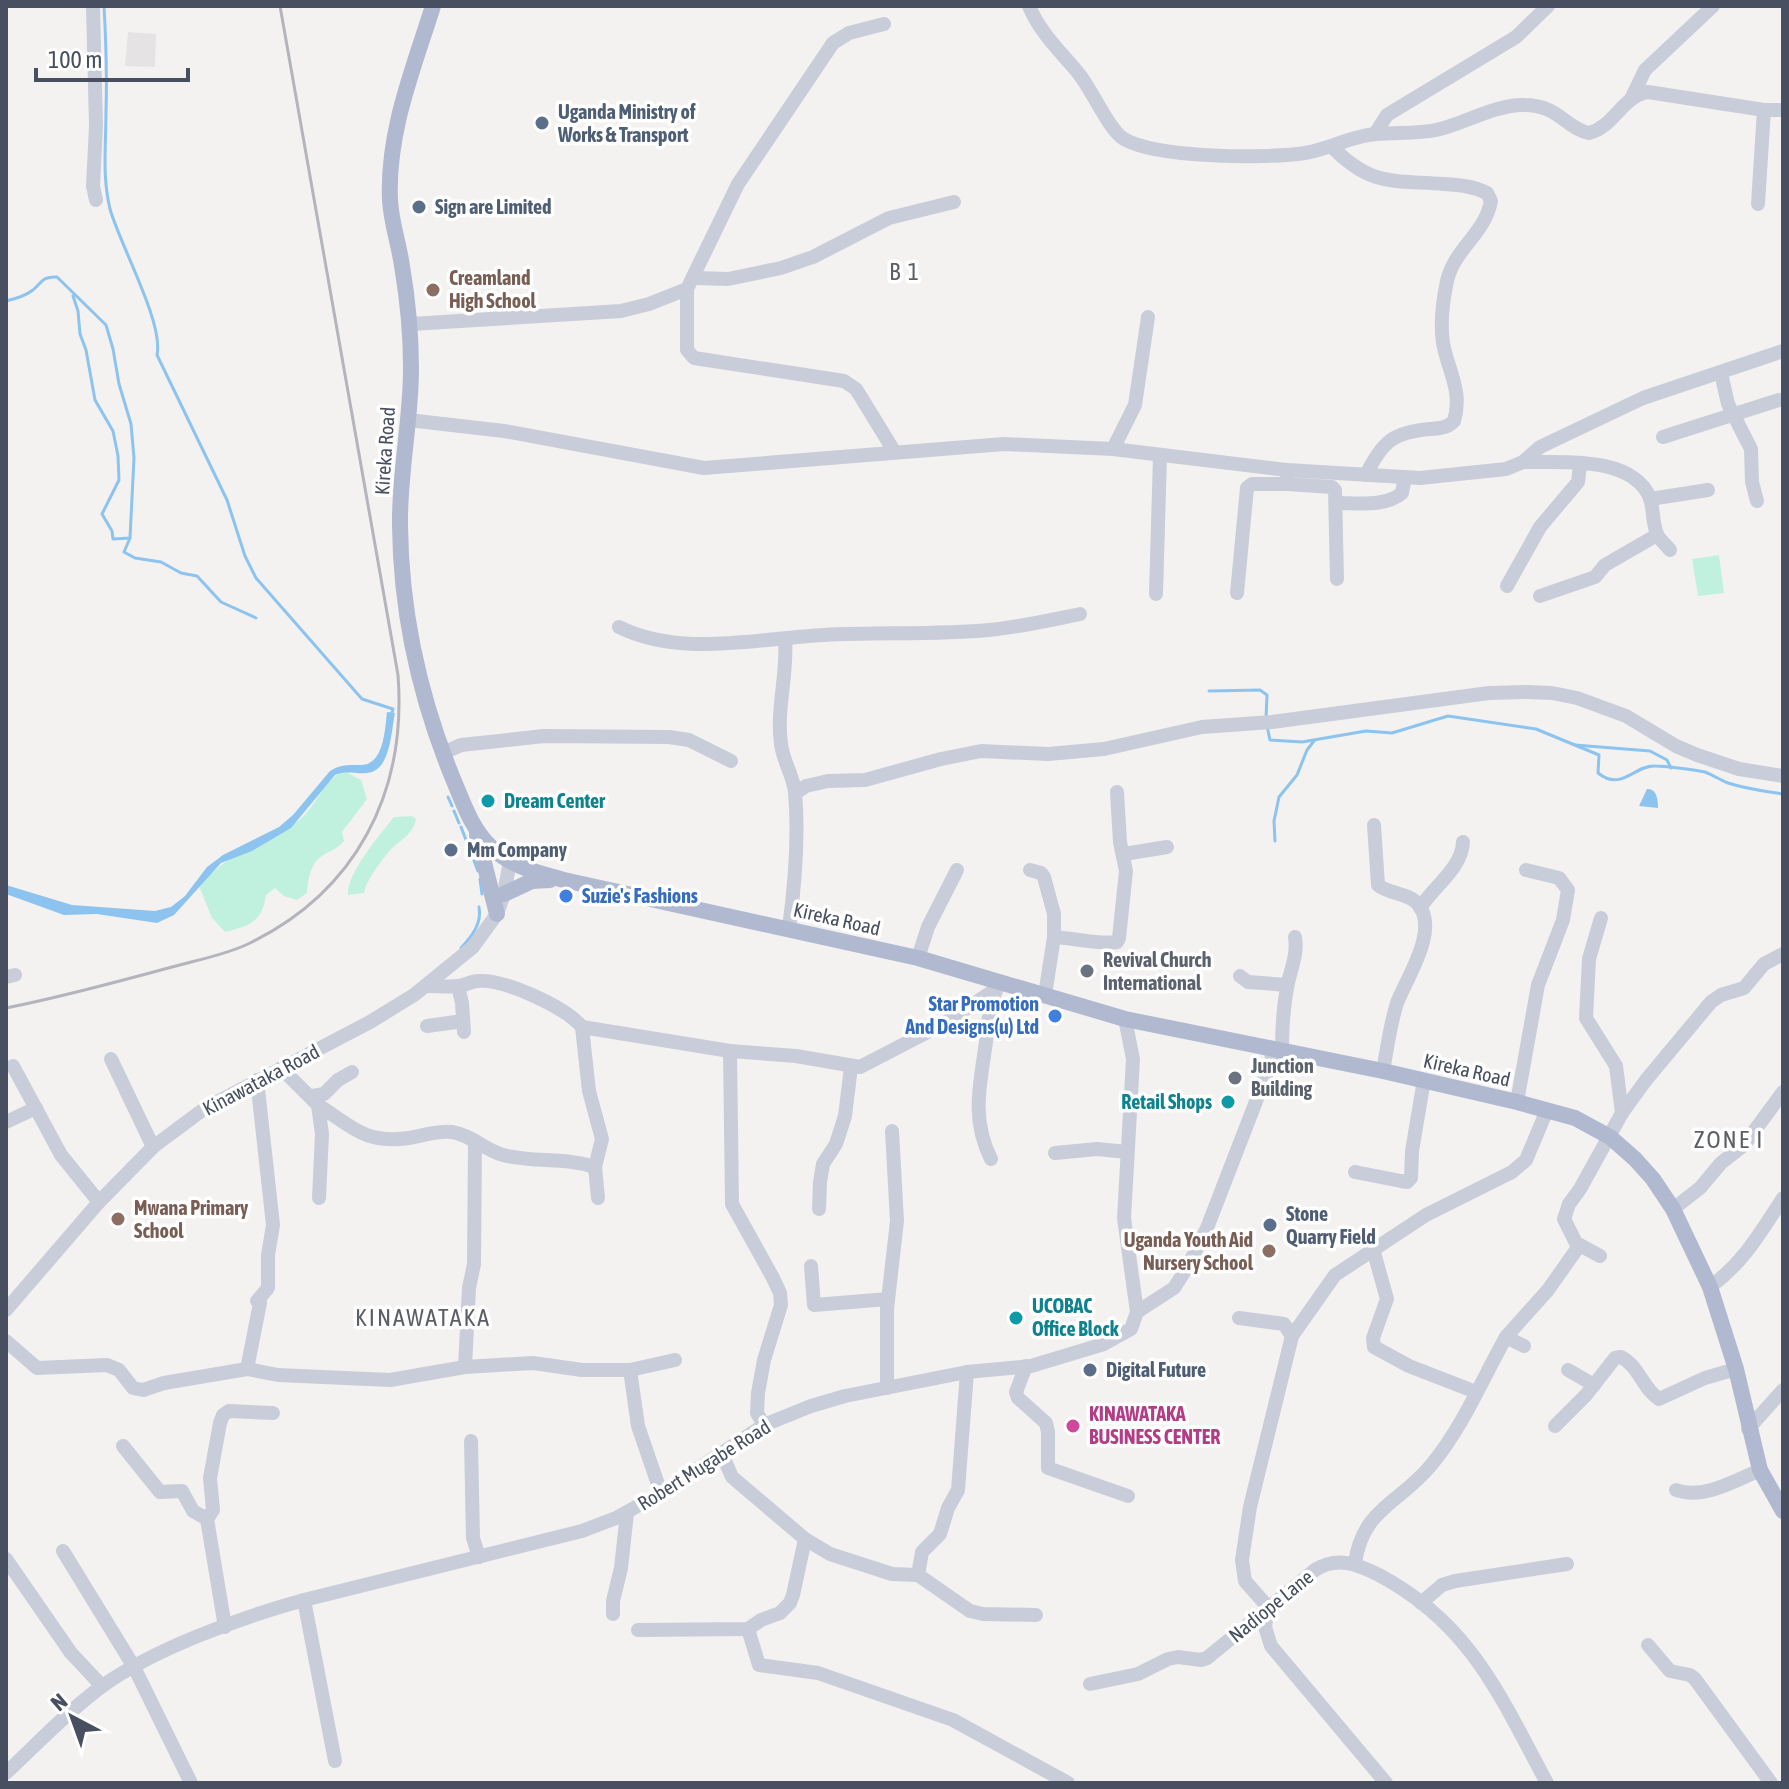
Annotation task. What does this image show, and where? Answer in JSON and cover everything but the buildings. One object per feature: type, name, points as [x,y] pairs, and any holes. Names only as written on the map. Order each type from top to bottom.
[{"type":"main road","name":"Kireka Road","points":[[433,6],[391,147],[390,204],[411,324],[411,380],[400,525],[407,625],[418,673],[443,753],[470,818],[493,849],[510,861],[564,880],[918,958],[1000,986],[1045,995],[1125,1019],[1424,1080],[1575,1118],[1610,1137],[1653,1179],[1673,1209],[1710,1287],[1736,1369],[1760,1470],[1783,1511]]},
{"type":"main road","points":[[470,818],[480,844],[497,914]]},
{"type":"main road","points":[[504,894],[532,881],[564,880]]},
{"type":"street","points":[[93,6],[96,126],[93,186],[96,200]]},
{"type":"street","points":[[1029,6],[1037,25],[1084,81],[1117,134],[1143,146],[1222,157],[1277,156],[1332,147],[1375,134],[1432,130],[1521,104],[1555,111],[1589,133],[1601,127],[1632,97],[1645,70],[1713,6]]},
{"type":"street","points":[[1375,134],[1387,115],[1516,37],[1548,6]]},
{"type":"street","points":[[884,24],[840,37],[825,52],[738,184],[690,283],[687,350],[690,357],[844,381],[856,389],[894,451]]},
{"type":"street","points":[[1632,97],[1648,92],[1764,110],[1783,110]]},
{"type":"street","points":[[1758,204],[1764,110]]},
{"type":"street","points":[[1332,147],[1356,169],[1370,176],[1397,182],[1469,186],[1487,193],[1491,201],[1480,230],[1454,260],[1447,282],[1442,326],[1446,355],[1457,387],[1454,421],[1444,427],[1403,433],[1393,438],[1378,451],[1366,475]]},
{"type":"street","points":[[411,324],[621,311],[649,304],[690,283],[781,268],[813,257],[889,218],[954,202]]},
{"type":"street","points":[[1113,449],[1135,405],[1148,317]]},
{"type":"street","points":[[1523,462],[1540,447],[1643,398],[1783,351]]},
{"type":"street","points":[[1721,373],[1733,414],[1751,449],[1752,482],[1757,501]]},
{"type":"street","points":[[1663,437],[1779,400]]},
{"type":"street","points":[[408,420],[504,431],[704,468],[1004,444],[1113,449],[1160,455],[1332,487],[1337,503],[1337,579]]},
{"type":"street","points":[[1156,594],[1160,455]]},
{"type":"street","points":[[1237,593],[1247,488],[1252,484],[1287,477],[1445,477],[1498,471],[1523,462],[1555,462],[1625,471],[1638,480],[1650,499],[1657,535],[1670,550]]},
{"type":"street","points":[[1507,586],[1540,527],[1578,482],[1580,465]]},
{"type":"street","points":[[1337,503],[1394,499],[1402,493],[1405,477]]},
{"type":"street","points":[[1650,499],[1708,490]]},
{"type":"street","points":[[1540,596],[1595,577],[1605,565],[1657,535]]},
{"type":"street","points":[[619,627],[651,640],[706,643],[822,635],[987,630],[1080,614]]},
{"type":"street","points":[[785,639],[780,709],[783,756],[795,793],[795,879],[789,928]]},
{"type":"street","points":[[795,793],[806,786],[828,781],[865,780],[981,751],[1048,754],[1104,749],[1189,729],[1489,693],[1552,693],[1577,698],[1626,716],[1697,755],[1739,769],[1783,776]]},
{"type":"street","points":[[443,753],[461,745],[544,736],[669,737],[689,740],[731,761]]},
{"type":"street","points":[[1054,937],[1117,942],[1126,871],[1120,842],[1117,792]]},
{"type":"street","points":[[1374,825],[1378,885],[1416,902],[1423,914],[1424,943],[1397,1005],[1383,1071]]},
{"type":"street","points":[[1420,908],[1433,887],[1453,868],[1463,851],[1463,842]]},
{"type":"street","points":[[1124,854],[1167,847]]},
{"type":"street","name":"Kinawataka Road","points":[[6,1310],[99,1202],[153,1147],[204,1109],[370,1022],[427,986],[473,947],[497,914],[510,861]]},
{"type":"street","points":[[918,958],[928,927],[957,870]]},
{"type":"street","points":[[1030,870],[1044,877],[1054,914],[1054,937],[1045,995]]},
{"type":"street","points":[[1517,1102],[1538,985],[1563,920],[1568,890],[1559,878],[1526,870]]},
{"type":"street","points":[[1601,918],[1589,959],[1586,1018],[1616,1066],[1622,1113]]},
{"type":"street","name":"Robert Mugabe Road","points":[[6,1773],[102,1686],[134,1667],[225,1627],[304,1600],[582,1531],[627,1513],[764,1425],[845,1396],[967,1372],[1026,1366],[1104,1344],[1131,1329],[1137,1312],[1174,1288],[1207,1228],[1276,1050],[1287,985],[1295,960],[1295,937]]},
{"type":"street","points":[[1600,1256],[1579,1246],[1567,1230],[1564,1219],[1622,1113],[1711,1002],[1721,995],[1744,988],[1764,964],[1783,954]]},
{"type":"street","points":[[1240,976],[1248,982],[1287,985]]},
{"type":"street","points":[[427,986],[458,986],[478,981],[497,983],[567,1014],[582,1027],[730,1051],[796,1056],[851,1067],[871,1063],[943,1024],[1000,986]]},
{"type":"street","points":[[427,1026],[464,1027],[458,986]]},
{"type":"street","points":[[991,1159],[981,1135],[977,1103],[989,1013],[1000,986]]},
{"type":"street","points":[[1125,1019],[1133,1059],[1124,1218],[1137,1312]]},
{"type":"street","points":[[582,1027],[589,1091],[602,1139],[595,1167],[598,1198]]},
{"type":"street","points":[[730,1051],[732,1204],[780,1293],[781,1305],[760,1382],[757,1413],[764,1425]]},
{"type":"street","points":[[111,1059],[153,1147]]},
{"type":"street","points":[[13,1066],[61,1155],[99,1202]]},
{"type":"street","points":[[819,1209],[823,1164],[836,1144],[845,1116],[851,1067]]},
{"type":"street","points":[[281,1068],[315,1101],[369,1137],[397,1139],[441,1132],[465,1136],[502,1155],[575,1160],[595,1167]]},
{"type":"street","points":[[315,1101],[352,1072]]},
{"type":"street","points":[[247,1369],[260,1303],[257,1301],[268,1288],[268,1255],[273,1225],[257,1080]]},
{"type":"street","points":[[1355,1172],[1407,1182],[1411,1178],[1412,1151],[1424,1080]]},
{"type":"street","points":[[1673,1209],[1700,1188],[1721,1163],[1744,1145],[1783,1092]]},
{"type":"street","points":[[315,1101],[322,1134],[319,1198]]},
{"type":"street","points":[[6,1122],[36,1108]]},
{"type":"street","points":[[1386,1783],[1271,1646],[1265,1627],[1268,1607],[1245,1581],[1242,1560],[1250,1507],[1292,1336],[1335,1275],[1426,1215],[1512,1172],[1526,1160],[1547,1110]]},
{"type":"street","points":[[887,1388],[888,1299],[897,1221],[892,1131]]},
{"type":"street","points":[[465,1367],[468,1300],[474,1264],[475,1141]]},
{"type":"street","points":[[1055,1153],[1097,1149],[1127,1152]]},
{"type":"street","points":[[1710,1287],[1733,1270],[1745,1256],[1783,1198]]},
{"type":"street","points":[[1547,1783],[1487,1672],[1465,1642],[1421,1603],[1355,1563],[1366,1527],[1431,1466],[1461,1422],[1506,1337],[1548,1290],[1579,1246]]},
{"type":"street","points":[[1373,1249],[1386,1286],[1387,1299],[1373,1338],[1374,1347],[1409,1366],[1476,1392]]},
{"type":"street","points":[[811,1266],[814,1305],[888,1299]]},
{"type":"street","points":[[1239,1318],[1284,1324],[1292,1336]]},
{"type":"street","points":[[1506,1337],[1524,1346]]},
{"type":"street","points":[[6,1341],[37,1368],[107,1365],[119,1370],[137,1390],[247,1369],[278,1375],[390,1380],[465,1367],[533,1363],[582,1370],[630,1370],[675,1360]]},
{"type":"street","points":[[1555,1426],[1594,1385],[1610,1362],[1621,1357],[1630,1363],[1652,1395],[1659,1399],[1705,1378],[1736,1369]]},
{"type":"street","points":[[1026,1366],[1016,1392],[1018,1398],[1046,1423],[1048,1468],[1128,1496]]},
{"type":"street","points":[[630,1370],[638,1426],[661,1493]]},
{"type":"street","points":[[1568,1370],[1594,1385]]},
{"type":"street","points":[[918,1575],[922,1552],[940,1534],[948,1508],[958,1490],[967,1372]]},
{"type":"street","points":[[1748,1429],[1783,1390]]},
{"type":"street","points":[[225,1627],[207,1519],[213,1510],[210,1478],[223,1415],[229,1411],[273,1413]]},
{"type":"street","points":[[471,1441],[473,1538],[479,1557]]},
{"type":"street","points":[[123,1446],[160,1492],[182,1491],[193,1511],[207,1519]]},
{"type":"street","points":[[722,1454],[732,1477],[805,1539],[830,1554],[892,1574],[918,1575],[970,1611],[1036,1615]]},
{"type":"street","points":[[1676,1490],[1685,1493],[1708,1490],[1760,1470]]},
{"type":"street","points":[[613,1614],[627,1513]]},
{"type":"street","points":[[638,1630],[748,1629],[780,1613],[790,1603],[805,1539]]},
{"type":"street","points":[[63,1551],[134,1667],[191,1783]]},
{"type":"street","points":[[6,1559],[71,1653],[102,1686]]},
{"type":"street","name":"Nadiope Lane","points":[[1090,1684],[1138,1674],[1168,1659],[1207,1658],[1323,1565],[1355,1563]]},
{"type":"street","points":[[1421,1603],[1442,1585],[1455,1581],[1567,1564]]},
{"type":"street","points":[[304,1600],[335,1761]]},
{"type":"street","points":[[748,1629],[759,1665],[818,1673],[953,1720],[1068,1783]]},
{"type":"street","points":[[1648,1645],[1670,1671],[1695,1679],[1771,1783]]},
{"type":"shaded area","points":[[128,32],[156,34],[155,67],[125,66]]},
{"type":"green space","points":[[1719,555],[1724,593],[1698,596],[1692,559]]},
{"type":"green space","points":[[344,771],[361,780],[367,799],[342,832],[344,841],[315,863],[307,893],[297,900],[284,896],[275,888],[266,895],[258,917],[225,932],[212,918],[199,886],[233,857],[298,821],[330,781]]},
{"type":"green space","points":[[412,816],[416,819],[408,835],[380,863],[364,893],[348,895],[358,865],[394,817]]},
{"type":"water","points":[[387,712],[395,713],[388,749],[375,771],[335,775],[291,828],[252,851],[221,863],[174,915],[157,923],[97,914],[64,915],[6,894],[6,885],[72,905],[155,911],[171,907],[185,896],[207,867],[223,855],[279,827],[330,771],[341,766],[369,763],[374,759],[382,745]]},
{"type":"water","points":[[1647,789],[1655,793],[1658,808],[1639,806]]},
{"type":"waterway","points":[[104,6],[105,172],[108,197],[115,224],[148,304],[154,324],[157,355],[227,500],[245,556],[256,578],[362,699],[393,709],[391,716]]},
{"type":"waterway","points":[[6,301],[27,294],[46,279],[57,277],[106,325],[131,424],[134,458],[130,538],[124,552],[197,576],[221,602],[256,618]]},
{"type":"waterway","points":[[73,296],[95,400],[113,431],[118,456],[119,480],[102,514],[113,539],[130,538]]},
{"type":"waterway","points":[[1209,691],[1260,690],[1267,695],[1266,718]]},
{"type":"waterway","points":[[1267,726],[1270,740],[1302,742],[1366,731],[1392,733],[1448,716],[1536,729],[1599,755],[1598,773],[1614,780],[1655,766],[1705,772],[1735,785],[1783,794]]},
{"type":"waterway","points":[[1275,841],[1274,821],[1279,797],[1297,775],[1314,741]]},
{"type":"waterway","points":[[1575,745],[1650,751],[1667,760],[1671,768]]},
{"type":"waterway","points":[[448,797],[452,806]]},
{"type":"waterway","points":[[454,811],[459,823]]},
{"type":"waterway","points":[[461,827],[478,871]]},
{"type":"waterway","points":[[480,879],[482,894]]},
{"type":"waterway","points":[[461,948],[478,924],[479,907]]},
{"type":"railway","points":[[6,1008],[220,954],[248,944],[286,922],[318,897],[345,867],[367,834],[383,798],[394,760],[399,718],[398,675],[280,6]]},
{"type":"place","name":"Uganda Ministry of Works & Transport","points":[[542,123]]},
{"type":"place","name":"Sign are Limited","points":[[419,207]]},
{"type":"place","name":"Creamland High School","points":[[433,290]]},
{"type":"place","name":"Dream Center","points":[[488,801]]},
{"type":"place","name":"Mm Company","points":[[451,850]]},
{"type":"place","name":"Suzie's Fashions","points":[[566,896]]},
{"type":"place","name":"Revival Church International","points":[[1087,971]]},
{"type":"place","name":"Star Promotion And Designs(u) Ltd","points":[[1055,1016]]},
{"type":"place","name":"Junction Building","points":[[1235,1078]]},
{"type":"place","name":"Retail Shops","points":[[1228,1102]]},
{"type":"place","name":"Mwana Primary School","points":[[118,1219]]},
{"type":"place","name":"Stone Quarry Field","points":[[1270,1225]]},
{"type":"place","name":"Uganda Youth Aid Nursery School","points":[[1269,1251]]},
{"type":"place","name":"UCOBAC Office Block","points":[[1016,1318]]},
{"type":"place","name":"Digital Future","points":[[1090,1370]]},
{"type":"place","name":"KINAWATAKA BUSINESS CENTER","points":[[1073,1426]]},
{"type":"district","name":"B 1","points":[[905,272]]},
{"type":"district","name":"ZONE I","points":[[1729,1140]]},
{"type":"district","name":"KINAWATAKA","points":[[423,1318]]}]
